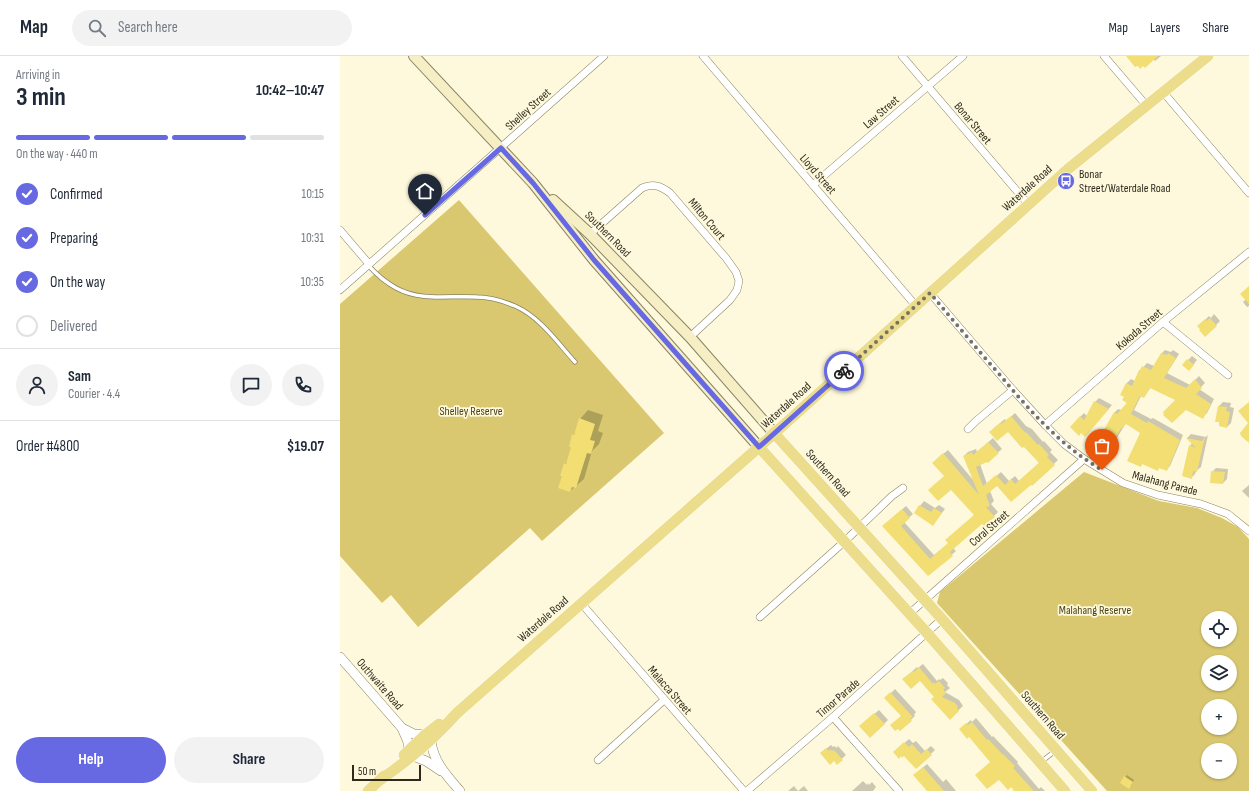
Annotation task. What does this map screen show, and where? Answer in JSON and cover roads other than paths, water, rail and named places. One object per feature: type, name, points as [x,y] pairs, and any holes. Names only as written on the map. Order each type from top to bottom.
[{"type":"main road","name":"Southern Road","points":[[414,56],[533,183],[594,260],[759,447],[927,633],[1065,791]]},
{"type":"main road","name":"Waterdale Road","points":[[368,791],[759,447],[1077,160],[1208,56]]},
{"type":"main road","name":"Southern Road","points":[[533,183],[590,234],[690,337],[774,433],[942,619],[1092,791]]},
{"type":"street","name":"Shelley Street","points":[[340,290],[604,56]]},
{"type":"street","name":"Lloyd Street","points":[[703,56],[916,306]]},
{"type":"street","name":"Bonar Street","points":[[902,56],[1028,204]]},
{"type":"street","name":"Law Street","points":[[813,185],[963,56]]},
{"type":"street","points":[[1104,56],[1146,105]]},
{"type":"street","points":[[1163,92],[1249,193]]},
{"type":"street","name":"Milton Court","points":[[590,234],[642,188],[657,185],[670,193],[726,258],[736,272],[739,281],[737,290],[730,300],[690,337]]},
{"type":"street","points":[[340,230],[369,264]]},
{"type":"street","name":"Kokoda Street","points":[[1045,425],[1164,322],[1249,252]]},
{"type":"street","name":"Malahang Parade","points":[[930,293],[1045,425],[1064,444],[1084,459],[1122,483],[1158,495],[1202,504],[1228,514],[1249,531]]},
{"type":"street","points":[[1164,322],[1228,375]]},
{"type":"street","points":[[968,429],[1013,390]]},
{"type":"street","name":"Coral Street","points":[[909,614],[1084,459]]},
{"type":"street","points":[[760,617],[844,542],[892,496],[903,488]]},
{"type":"street","name":"Malacca Street","points":[[581,603],[664,700],[745,791]]},
{"type":"street","name":"Timor Parade","points":[[745,791],[833,717],[942,619]]},
{"type":"street","name":"Outhwaite Road","points":[[340,657],[402,728],[408,742],[410,753]]},
{"type":"street","points":[[598,760],[664,700]]},
{"type":"street","points":[[833,717],[899,791]]},
{"type":"street","name":"Outhwaite Road","points":[[402,728],[414,734],[428,738]]},
{"type":"street","points":[[428,738],[433,755],[445,774],[460,791]]},
{"type":"street","points":[[410,753],[426,761],[445,774]]},
{"type":"lane","points":[[369,264],[389,284],[414,295],[437,298],[476,297],[494,299],[525,311],[537,321],[575,362]]},
{"type":"lane","points":[[1040,763],[1056,750]]},
{"type":"place","name":"Bonar Street/Waterdale Road","points":[[1066,181]]},
{"type":"park label","name":"Shelley Reserve","points":[[471,411]]},
{"type":"park label","name":"Malahang Reserve","points":[[1095,610]]}]
